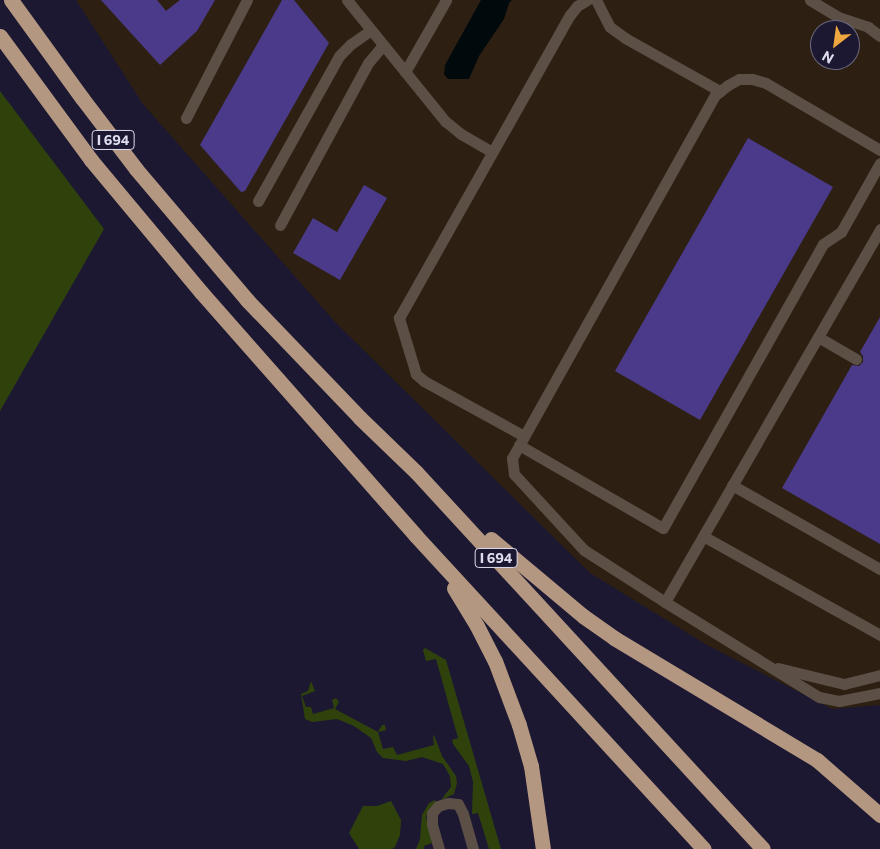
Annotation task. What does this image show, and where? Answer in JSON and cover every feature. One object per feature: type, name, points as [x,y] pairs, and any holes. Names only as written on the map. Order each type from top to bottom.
[{"type":"highway","name":"I 694","points":[[11,0],[88,106],[193,238],[300,357],[429,486],[763,849]]},
{"type":"highway","name":"I 694","points":[[0,36],[85,152],[142,224],[416,536],[704,849]]},
{"type":"highway","points":[[429,486],[503,551],[583,616],[614,638],[817,760],[880,815]]},
{"type":"highway","points":[[416,536],[462,600],[477,626],[506,688],[531,766],[543,849]]},
{"type":"street","points":[[186,118],[247,0]]},
{"type":"street","points":[[347,0],[445,121],[461,134],[492,152]]},
{"type":"street","points":[[405,72],[446,0]]},
{"type":"street","points":[[587,0],[577,6],[570,16],[399,318],[416,374],[424,381],[663,528],[823,244],[841,232],[880,164]]},
{"type":"street","points":[[596,0],[610,27],[720,91]]},
{"type":"street","points":[[810,0],[838,17],[868,27],[880,36]]},
{"type":"street","points":[[258,201],[339,56],[351,44],[371,30]]},
{"type":"street","points":[[280,225],[368,63],[383,44]]},
{"type":"street","points":[[880,150],[766,84],[752,79],[739,79],[715,95],[512,458],[514,474],[584,550],[665,602],[811,693],[828,700],[850,701],[880,693]]},
{"type":"street","points":[[665,602],[818,337],[877,242],[880,229]]},
{"type":"street","points":[[818,337],[856,359]]},
{"type":"street","points":[[732,485],[880,569]]},
{"type":"street","points":[[704,536],[880,635]]},
{"type":"street","points":[[768,666],[817,677],[833,683],[844,684],[880,675]]},
{"type":"street","points":[[439,849],[432,824],[432,813],[438,806],[448,803],[458,804],[463,814],[473,849]]},
{"type":"shaded area","points":[[76,0],[880,0],[880,705],[832,709],[707,645],[590,573],[336,323],[143,104]]},
{"type":"shaded area","points":[[481,0],[512,0],[509,3],[504,19],[479,56],[469,79],[448,79],[444,74],[445,65]]},
{"type":"green space","points":[[0,91],[104,229],[0,411]]},
{"type":"green space","points":[[425,648],[446,660],[501,849],[489,849],[478,813],[472,814],[473,782],[469,766],[453,744],[452,740],[458,738],[436,659],[426,661],[423,650]]},
{"type":"green space","points":[[311,681],[315,691],[302,696],[306,707],[311,707],[313,714],[334,708],[332,700],[336,698],[339,702],[335,709],[378,732],[383,749],[393,747],[397,755],[434,745],[434,735],[442,756],[456,776],[457,783],[454,794],[441,800],[451,787],[450,776],[443,764],[422,757],[406,761],[383,758],[377,752],[371,738],[354,726],[337,719],[312,722],[305,719],[301,694],[308,691]]},
{"type":"green space","points":[[382,725],[385,725],[386,730],[378,732]]},
{"type":"green space","points":[[435,800],[436,802],[428,811],[426,817],[432,843],[424,846],[424,849],[416,849],[420,839],[422,815],[429,803]]},
{"type":"green space","points":[[391,801],[401,820],[400,835],[395,847],[392,849],[359,849],[349,833],[363,806],[377,806]]},
{"type":"building","points":[[101,0],[157,0],[166,11],[180,0],[215,0],[197,31],[160,65]]},
{"type":"building","points":[[282,0],[294,0],[329,43],[245,191],[241,192],[200,145]]},
{"type":"building","points":[[748,138],[833,187],[700,420],[615,371]]},
{"type":"building","points":[[364,185],[387,198],[340,280],[293,253],[313,218],[337,232]]},
{"type":"building","points":[[880,317],[880,544],[782,488],[852,365],[859,366],[863,362],[863,356],[860,352]]}]
